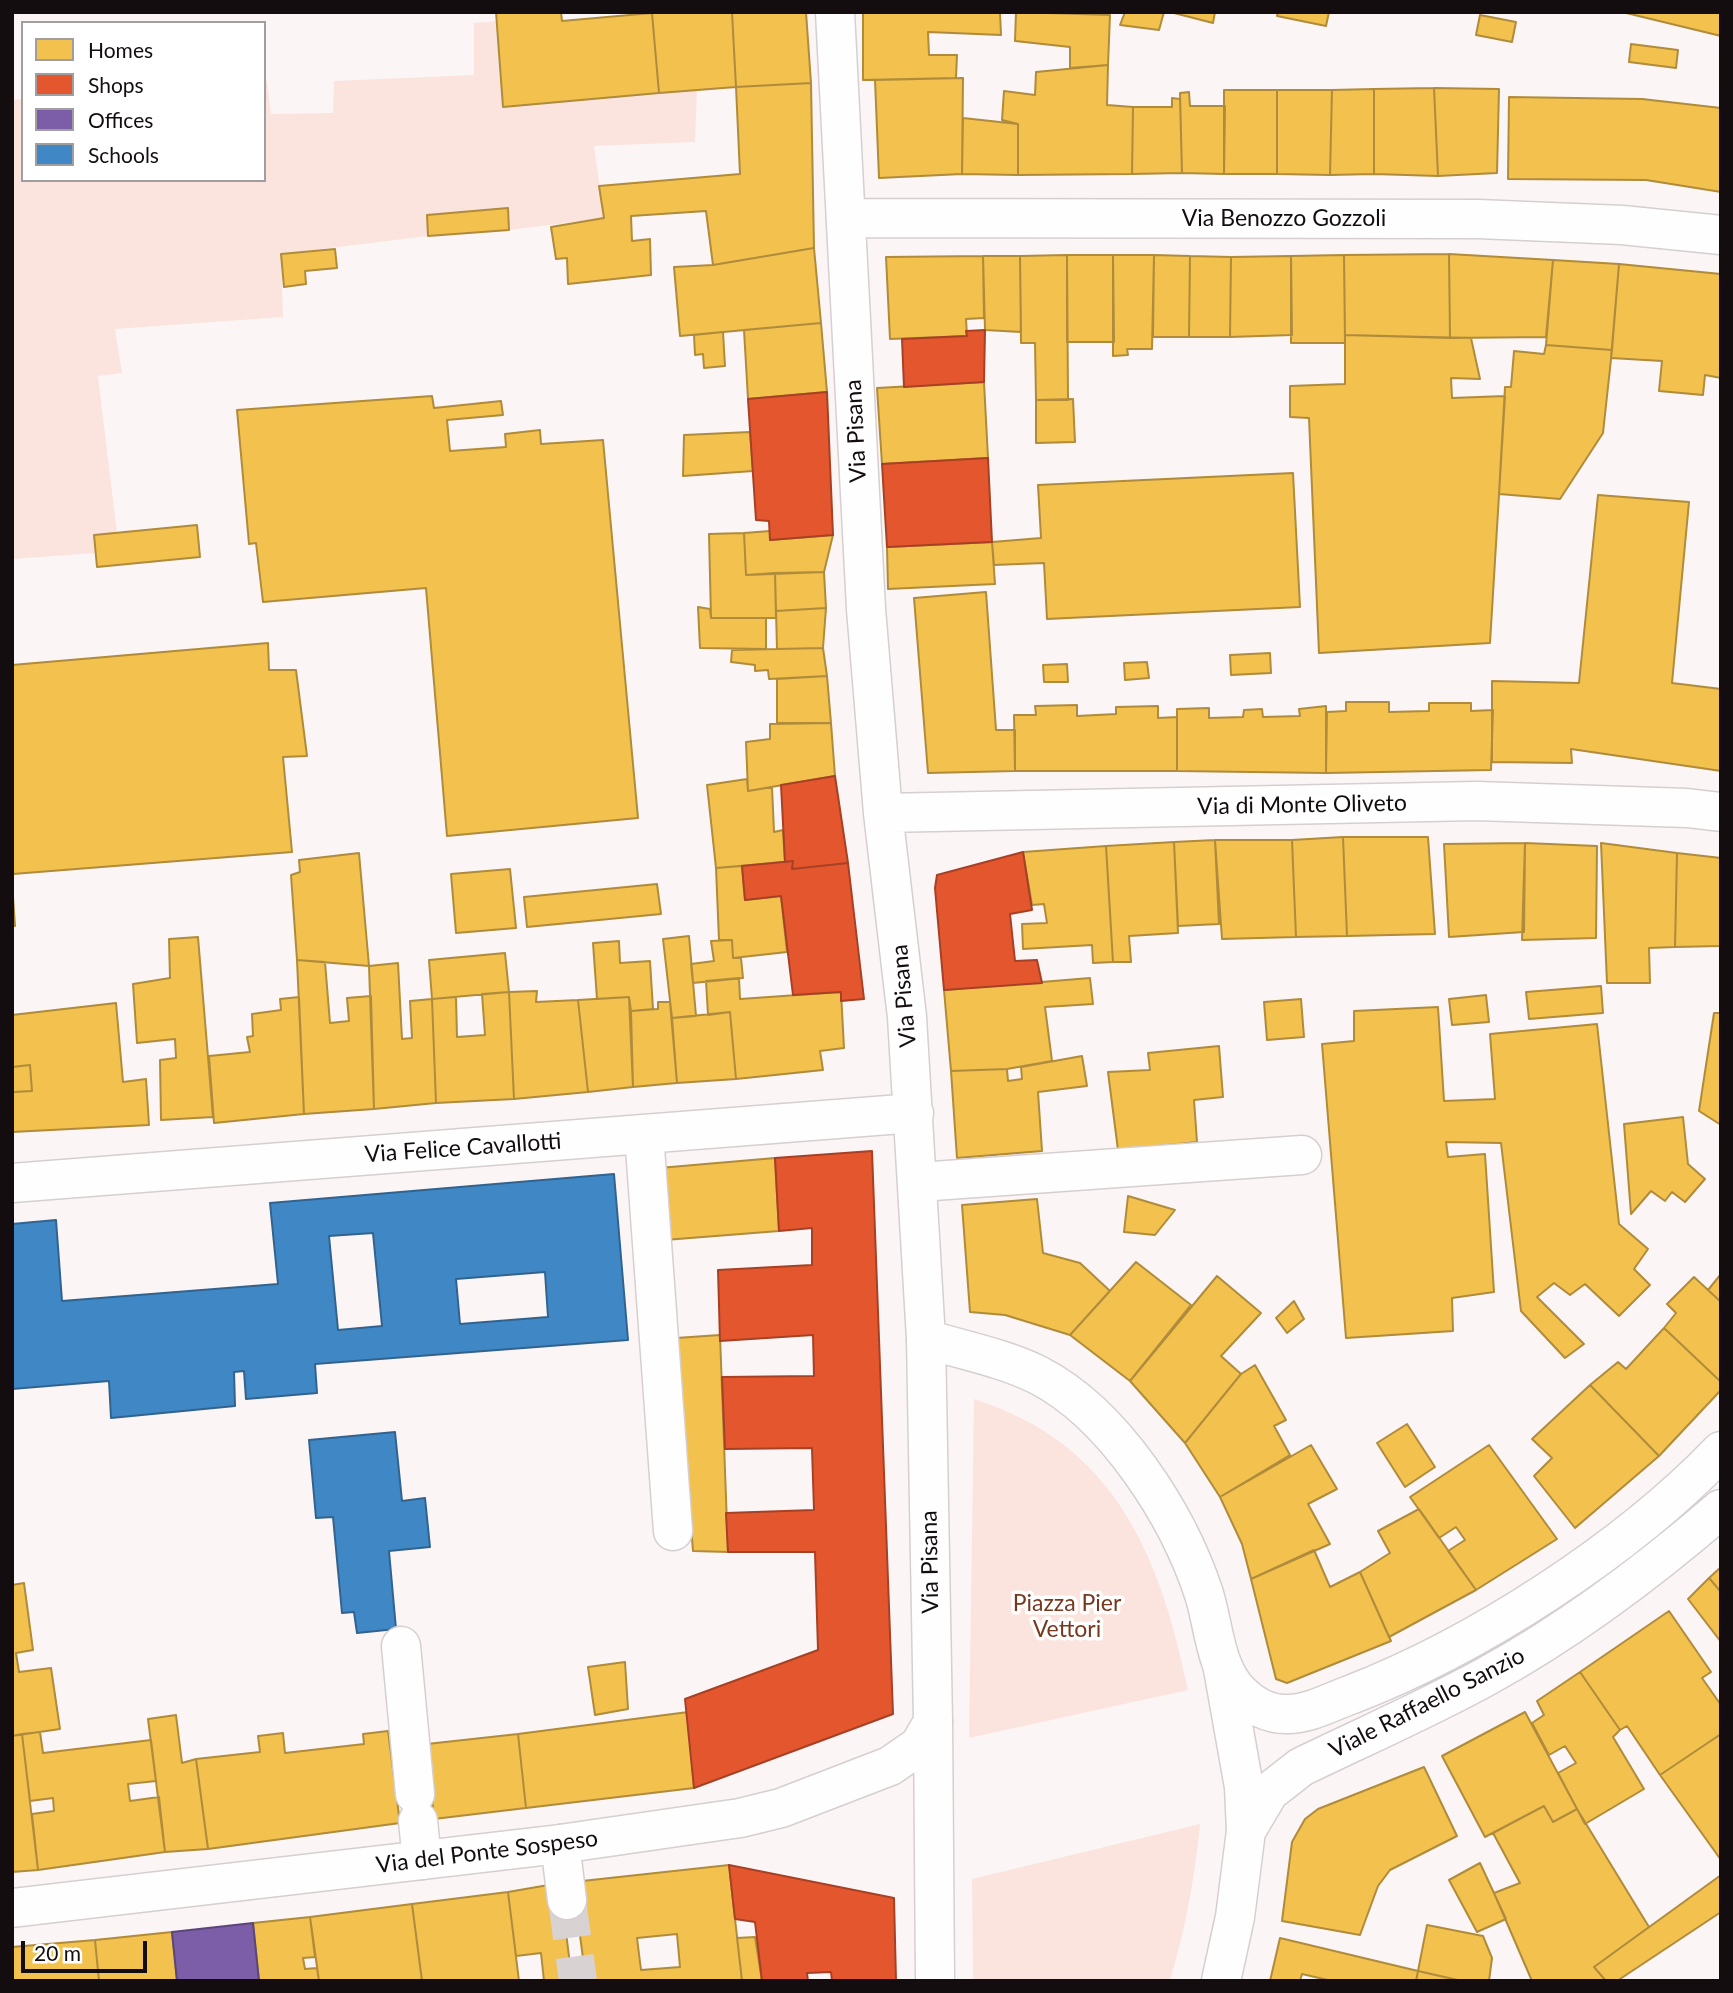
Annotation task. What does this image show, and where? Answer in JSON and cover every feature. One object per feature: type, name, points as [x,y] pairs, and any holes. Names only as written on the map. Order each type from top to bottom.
[{"type":"street","name":"Via Pisana","points":[[835,12],[865,596],[883,813],[908,1017],[919,1182],[926,1339],[935,1981]]},
{"type":"street","name":"Via Benozzo Gozzoli","points":[[846,218],[1478,219],[1622,225],[1721,235]]},
{"type":"street","name":"Via di Monte Oliveto","points":[[883,813],[1477,801],[1687,808],[1721,812]]},
{"type":"street","name":"Via Felice Cavallotti","points":[[12,1183],[914,1113]]},
{"type":"street","points":[[644,1134],[673,1531]]},
{"type":"street","points":[[919,1182],[1301,1155]]},
{"type":"street","points":[[926,1339],[1039,1376],[1069,1395],[1122,1449],[1158,1496],[1187,1551],[1203,1592],[1223,1669],[1244,1787],[1246,1831],[1235,1917],[1221,1981]]},
{"type":"street","name":"Viale Raffaello Sanzio","points":[[1223,1669],[1243,1696],[1270,1712],[1304,1712],[1364,1689],[1491,1625],[1572,1574],[1648,1516],[1721,1451]]},
{"type":"street","name":"Viale Raffaello Sanzio","points":[[1246,1831],[1264,1798],[1285,1778],[1488,1675],[1521,1655],[1604,1601],[1721,1509]]},
{"type":"street","points":[[401,1646],[422,1860]]},
{"type":"street","name":"Via del Ponte Sospeso","points":[[12,1908],[560,1844],[715,1822],[781,1808],[890,1766],[919,1746],[933,1722]]},
{"type":"street","points":[[560,1844],[567,1900]]},
{"type":"green space","points":[[497,21],[504,107],[697,90],[695,142],[594,146],[604,218],[509,230],[507,209],[427,215],[428,236],[281,254],[283,317],[115,329],[122,373],[98,376],[117,533],[94,535],[96,553],[12,559],[12,100],[21,99],[21,182],[266,182],[266,81],[271,114],[333,113],[334,81],[474,75],[474,23]]},
{"type":"green space","name":"Piazza Pier Vettori","points":[[974,1399],[1023,1419],[1063,1445],[1097,1476],[1124,1511],[1163,1594],[1188,1690],[969,1738]]},
{"type":"green space","points":[[1200,1824],[1189,1903],[1170,1981],[973,1981],[972,1879]]},
{"type":"building: Homes","points":[[496,12],[561,12],[562,21],[652,13],[659,93],[503,107]]},
{"type":"building: Homes","points":[[732,12],[736,87],[659,93],[652,13]]},
{"type":"building: Homes","points":[[732,12],[806,12],[811,83],[736,87]]},
{"type":"building: Homes","points":[[863,12],[1000,12],[1001,35],[928,32],[929,55],[957,55],[956,78],[863,80]]},
{"type":"building: Homes","points":[[1016,12],[1110,15],[1108,65],[1070,68],[1070,47],[1015,41]]},
{"type":"building: Homes","points":[[1125,12],[1164,12],[1159,30],[1120,25]]},
{"type":"building: Homes","points":[[1170,12],[1215,12],[1213,23]]},
{"type":"building: Homes","points":[[1278,12],[1329,12],[1326,26],[1277,16]]},
{"type":"building: Homes","points":[[1622,12],[1721,12],[1721,36]]},
{"type":"building: Homes","points":[[1480,15],[1516,22],[1512,42],[1476,35]]},
{"type":"building: Homes","points":[[1631,44],[1678,50],[1676,68],[1629,62]]},
{"type":"building: Homes","points":[[1108,65],[1107,105],[1133,107],[1132,174],[1018,175],[1018,124],[1002,120],[1004,91],[1035,95],[1036,72]]},
{"type":"building: Homes","points":[[963,78],[962,174],[879,178],[875,80]]},
{"type":"building: Homes","points":[[811,83],[814,248],[713,265],[706,211],[631,216],[632,241],[650,239],[651,275],[568,284],[567,258],[556,259],[551,227],[604,218],[599,186],[740,174],[736,87]]},
{"type":"building: Homes","points":[[1434,88],[1499,89],[1497,173],[1438,176]]},
{"type":"building: Homes","points":[[1434,88],[1438,176],[1374,174],[1374,89]]},
{"type":"building: Homes","points":[[1374,89],[1374,174],[1330,175],[1332,90]]},
{"type":"building: Homes","points":[[1224,90],[1277,90],[1277,174],[1224,174]]},
{"type":"building: Homes","points":[[1277,90],[1332,90],[1330,175],[1277,174]]},
{"type":"building: Homes","points":[[1189,92],[1190,106],[1225,106],[1224,174],[1182,173],[1180,93]]},
{"type":"building: Homes","points":[[1509,97],[1642,99],[1721,108],[1721,192],[1646,180],[1508,179]]},
{"type":"building: Homes","points":[[1172,98],[1180,99],[1182,173],[1132,174],[1133,107],[1172,107]]},
{"type":"building: Homes","points":[[963,118],[1018,124],[1018,175],[962,174]]},
{"type":"building: Homes","points":[[508,208],[509,230],[428,236],[427,215]]},
{"type":"building: Homes","points":[[814,248],[821,323],[680,336],[674,267],[713,265]]},
{"type":"building: Homes","points":[[335,249],[337,268],[305,271],[306,284],[284,287],[281,254]]},
{"type":"building: Homes","points":[[1449,254],[1553,260],[1546,337],[1450,338]]},
{"type":"building: Homes","points":[[1449,254],[1450,338],[1345,335],[1344,255]]},
{"type":"building: Homes","points":[[1067,255],[1113,255],[1114,342],[1067,342]]},
{"type":"building: Homes","points":[[1067,255],[1068,400],[1036,400],[1035,343],[1021,343],[1020,256]]},
{"type":"building: Homes","points":[[1113,255],[1154,255],[1152,349],[1127,349],[1128,355],[1113,356]]},
{"type":"building: Homes","points":[[1154,255],[1190,256],[1189,337],[1153,337]]},
{"type":"building: Homes","points":[[1344,255],[1345,343],[1291,343],[1291,256]]},
{"type":"building: Homes","points":[[983,256],[984,318],[966,319],[967,336],[890,339],[886,257]]},
{"type":"building: Homes","points":[[983,256],[1020,256],[1021,332],[985,330]]},
{"type":"building: Homes","points":[[1190,256],[1231,257],[1230,337],[1189,337]]},
{"type":"building: Homes","points":[[1291,256],[1292,335],[1230,337],[1231,257]]},
{"type":"building: Homes","points":[[1553,260],[1619,264],[1612,350],[1546,345]]},
{"type":"building: Homes","points":[[1619,264],[1721,274],[1721,378],[1705,375],[1703,395],[1659,391],[1662,361],[1611,358]]},
{"type":"building: Homes","points":[[821,323],[827,392],[748,399],[744,330]]},
{"type":"building: Homes","points":[[723,332],[725,366],[704,368],[703,354],[695,355],[694,335]]},
{"type":"building: Homes","points":[[1345,335],[1471,338],[1480,379],[1451,378],[1452,398],[1505,396],[1490,643],[1319,653],[1309,418],[1290,417],[1290,386],[1345,384]]},
{"type":"building: Homes","points":[[1546,345],[1612,350],[1603,433],[1560,499],[1499,494],[1505,387],[1511,387],[1514,351],[1544,354]]},
{"type":"building: Homes","points":[[984,382],[988,458],[882,464],[877,388]]},
{"type":"building: Homes","points":[[432,396],[434,408],[501,401],[503,415],[447,420],[450,451],[506,447],[505,434],[540,430],[541,444],[603,440],[638,818],[447,836],[426,588],[263,602],[256,543],[249,544],[237,410]]},
{"type":"building: Homes","points":[[1073,399],[1075,442],[1036,443],[1036,400]]},
{"type":"building: Homes","points":[[750,432],[753,471],[683,476],[684,435]]},
{"type":"building: Homes","points":[[1293,473],[1300,607],[1047,619],[1044,563],[994,565],[992,542],[1041,538],[1038,485]]},
{"type":"building: Homes","points":[[1598,495],[1689,502],[1672,683],[1721,689],[1721,771],[1571,749],[1572,763],[1492,762],[1492,681],[1579,683]]},
{"type":"building: Homes","points":[[197,525],[200,557],[97,567],[94,535]]},
{"type":"building: Homes","points":[[770,531],[770,540],[833,535],[824,572],[746,575],[744,533]]},
{"type":"building: Homes","points":[[744,533],[746,575],[775,573],[776,618],[711,618],[709,534]]},
{"type":"building: Homes","points":[[992,542],[995,584],[888,589],[887,547]]},
{"type":"building: Homes","points":[[824,572],[826,608],[776,611],[775,573]]},
{"type":"building: Homes","points":[[986,592],[996,730],[1015,730],[1015,771],[928,773],[914,598]]},
{"type":"building: Homes","points":[[698,607],[710,609],[711,618],[766,618],[766,649],[700,648]]},
{"type":"building: Homes","points":[[826,608],[823,648],[777,649],[776,611]]},
{"type":"building: Homes","points":[[268,643],[269,670],[296,670],[307,756],[283,757],[292,852],[13,874],[12,882],[12,665]]},
{"type":"building: Homes","points":[[823,648],[827,676],[769,679],[768,670],[755,671],[755,665],[731,662],[732,650]]},
{"type":"building: Homes","points":[[1270,653],[1271,673],[1231,675],[1230,655]]},
{"type":"building: Homes","points":[[1147,662],[1149,678],[1125,680],[1124,663]]},
{"type":"building: Homes","points":[[1067,664],[1068,682],[1044,682],[1043,665]]},
{"type":"building: Homes","points":[[827,676],[831,723],[777,723],[777,679]]},
{"type":"building: Homes","points":[[1346,702],[1389,702],[1389,712],[1429,711],[1429,703],[1471,703],[1471,711],[1493,710],[1491,770],[1326,773],[1327,712],[1346,711]]},
{"type":"building: Homes","points":[[1077,705],[1077,716],[1116,714],[1116,707],[1158,706],[1158,718],[1177,717],[1177,771],[1015,771],[1014,715],[1036,715],[1035,706]]},
{"type":"building: Homes","points":[[1326,706],[1326,773],[1177,771],[1177,709],[1209,708],[1209,718],[1243,717],[1244,710],[1262,709],[1263,717],[1300,716],[1299,709]]},
{"type":"building: Homes","points":[[831,723],[835,776],[748,791],[746,742],[770,739],[770,724]]},
{"type":"building: Homes","points":[[747,779],[748,791],[772,787],[774,832],[783,830],[785,862],[716,868],[707,785]]},
{"type":"building: Homes","points":[[1343,837],[1347,936],[1296,937],[1292,840]]},
{"type":"building: Homes","points":[[1343,837],[1428,837],[1435,934],[1347,936]]},
{"type":"building: Homes","points":[[1215,840],[1292,840],[1296,937],[1222,939]]},
{"type":"building: Homes","points":[[1215,840],[1219,924],[1178,926],[1174,842]]},
{"type":"building: Homes","points":[[1174,842],[1178,933],[1129,936],[1131,962],[1113,962],[1106,846]]},
{"type":"building: Homes","points":[[1525,843],[1597,846],[1596,938],[1522,940]]},
{"type":"building: Homes","points":[[1525,843],[1524,932],[1449,937],[1444,844]]},
{"type":"building: Homes","points":[[1601,843],[1677,853],[1675,947],[1649,948],[1650,983],[1607,983]]},
{"type":"building: Homes","points":[[1106,846],[1113,962],[1093,963],[1092,945],[1023,949],[1022,924],[1047,923],[1044,904],[1032,905],[1023,852]]},
{"type":"building: Homes","points":[[359,853],[369,966],[297,960],[291,875],[300,872],[299,860]]},
{"type":"building: Homes","points":[[1677,853],[1721,858],[1721,946],[1675,947]]},
{"type":"building: Homes","points":[[742,866],[745,900],[781,896],[787,952],[733,958],[732,940],[719,940],[716,868]]},
{"type":"building: Homes","points":[[510,869],[516,928],[456,933],[451,874]]},
{"type":"building: Homes","points":[[12,882],[15,926],[12,926]]},
{"type":"building: Homes","points":[[657,884],[661,914],[527,927],[524,897]]},
{"type":"building: Homes","points":[[689,936],[696,1016],[672,1018],[663,939]]},
{"type":"building: Homes","points":[[198,937],[213,1117],[161,1120],[160,1060],[176,1058],[175,1039],[137,1043],[133,984],[170,978],[169,939]]},
{"type":"building: Homes","points":[[732,940],[733,958],[741,958],[743,978],[693,983],[691,964],[714,961],[711,941]]},
{"type":"building: Homes","points":[[619,941],[620,963],[650,961],[653,1009],[631,1011],[629,997],[597,999],[593,943]]},
{"type":"building: Homes","points":[[505,953],[509,992],[432,999],[429,960]]},
{"type":"building: Homes","points":[[297,960],[325,962],[330,1023],[349,1021],[347,998],[371,996],[374,1109],[304,1114]]},
{"type":"building: Homes","points":[[398,963],[402,1039],[412,1038],[410,1001],[432,999],[436,1103],[374,1109],[369,966]]},
{"type":"building: Homes","points":[[739,978],[740,999],[841,992],[844,1048],[820,1051],[823,1070],[736,1079],[730,1012],[708,1015],[706,981]]},
{"type":"building: Homes","points":[[1090,978],[1093,1004],[1045,1007],[1052,1061],[1007,1069],[951,1071],[944,990]]},
{"type":"building: Homes","points":[[1601,986],[1603,1013],[1529,1019],[1526,992]]},
{"type":"building: Homes","points":[[537,991],[536,1002],[578,1000],[588,1092],[514,1099],[509,992]]},
{"type":"building: Homes","points":[[509,992],[514,1099],[436,1103],[432,999],[456,997],[457,1037],[485,1035],[482,994]]},
{"type":"building: Homes","points":[[1486,995],[1489,1022],[1452,1025],[1449,999]]},
{"type":"building: Homes","points":[[299,997],[304,1114],[214,1123],[209,1056],[250,1052],[247,1037],[253,1036],[252,1014],[281,1010],[280,999]]},
{"type":"building: Homes","points":[[629,997],[633,1087],[588,1092],[578,1000]]},
{"type":"building: Homes","points":[[1301,999],[1304,1037],[1267,1040],[1264,1002]]},
{"type":"building: Homes","points":[[658,1002],[670,1002],[677,1083],[633,1087],[631,1011],[658,1009]]},
{"type":"building: Homes","points":[[116,1003],[123,1082],[146,1079],[149,1125],[12,1132],[13,1092],[32,1091],[30,1065],[12,1067],[12,1015]]},
{"type":"building: Homes","points":[[1438,1007],[1444,1101],[1495,1099],[1490,1034],[1597,1024],[1619,1224],[1648,1249],[1634,1269],[1650,1285],[1619,1316],[1585,1284],[1570,1295],[1554,1283],[1537,1297],[1584,1344],[1565,1358],[1521,1311],[1501,1143],[1446,1142],[1448,1157],[1485,1154],[1494,1292],[1452,1298],[1453,1331],[1346,1338],[1322,1044],[1354,1041],[1354,1011]]},
{"type":"building: Homes","points":[[730,1012],[736,1079],[677,1083],[672,1018]]},
{"type":"building: Homes","points":[[1714,1013],[1721,1013],[1721,1125],[1699,1111]]},
{"type":"building: Homes","points":[[1219,1046],[1223,1097],[1194,1100],[1197,1142],[1118,1150],[1108,1072],[1150,1070],[1148,1053]]},
{"type":"building: Homes","points":[[1082,1056],[1087,1086],[1038,1092],[1042,1151],[957,1158],[951,1071],[1007,1069],[1008,1081],[1022,1079],[1021,1067]]},
{"type":"building: Homes","points":[[30,1065],[32,1091],[13,1092],[12,1067]]},
{"type":"building: Homes","points":[[1683,1117],[1688,1164],[1705,1179],[1685,1202],[1672,1192],[1665,1201],[1651,1191],[1631,1214],[1624,1124]]},
{"type":"building: Homes","points":[[775,1158],[779,1231],[665,1240],[659,1168]]},
{"type":"building: Homes","points":[[1128,1196],[1175,1210],[1155,1235],[1124,1232]]},
{"type":"building: Homes","points":[[1037,1199],[1043,1253],[1080,1263],[1110,1291],[1070,1335],[1005,1315],[970,1312],[962,1205]]},
{"type":"building: Homes","points":[[1136,1262],[1191,1305],[1130,1381],[1070,1335]]},
{"type":"building: Homes","points":[[1721,1274],[1721,1302],[1708,1290]]},
{"type":"building: Homes","points":[[1217,1276],[1261,1313],[1221,1356],[1241,1374],[1185,1443],[1130,1381]]},
{"type":"building: Homes","points":[[1694,1277],[1721,1302],[1721,1382],[1664,1328],[1676,1313],[1667,1304]]},
{"type":"building: Homes","points":[[1294,1301],[1304,1319],[1287,1333],[1276,1318]]},
{"type":"building: Homes","points":[[1664,1328],[1721,1382],[1721,1390],[1659,1456],[1590,1385],[1618,1362],[1626,1369]]},
{"type":"building: Homes","points":[[720,1335],[728,1552],[693,1551],[676,1338]]},
{"type":"building: Homes","points":[[1255,1365],[1286,1420],[1274,1426],[1290,1455],[1220,1497],[1185,1443],[1241,1374]]},
{"type":"building: Homes","points":[[1590,1385],[1659,1456],[1575,1528],[1534,1476],[1552,1458],[1532,1439]]},
{"type":"building: Homes","points":[[1407,1424],[1435,1467],[1405,1487],[1377,1443]]},
{"type":"building: Homes","points":[[1311,1445],[1337,1489],[1308,1504],[1330,1544],[1251,1579],[1242,1544],[1220,1497]]},
{"type":"building: Homes","points":[[1489,1445],[1557,1539],[1476,1590],[1448,1551],[1465,1540],[1456,1527],[1439,1538],[1410,1497]]},
{"type":"building: Homes","points":[[1419,1509],[1476,1590],[1389,1637],[1360,1572],[1390,1553],[1378,1531]]},
{"type":"building: Homes","points":[[1314,1550],[1330,1587],[1360,1572],[1391,1641],[1287,1683],[1276,1679],[1251,1579]]},
{"type":"building: Homes","points":[[1721,1567],[1721,1592],[1709,1578]]},
{"type":"building: Homes","points":[[1709,1578],[1721,1592],[1721,1642],[1688,1599]]},
{"type":"building: Homes","points":[[24,1583],[33,1650],[16,1653],[19,1672],[51,1668],[60,1729],[12,1736],[12,1585]]},
{"type":"building: Homes","points":[[1669,1611],[1711,1672],[1702,1678],[1721,1705],[1721,1734],[1660,1775],[1627,1726],[1620,1730],[1580,1672]]},
{"type":"building: Homes","points":[[625,1662],[628,1709],[595,1715],[588,1667]]},
{"type":"building: Homes","points":[[1580,1672],[1620,1730],[1613,1737],[1644,1789],[1585,1824],[1558,1773],[1576,1763],[1565,1746],[1549,1755],[1532,1723],[1544,1715],[1537,1701]]},
{"type":"building: Homes","points":[[688,1712],[694,1788],[526,1808],[518,1734]]},
{"type":"building: Homes","points":[[1525,1712],[1577,1809],[1553,1822],[1544,1806],[1485,1837],[1442,1756]]},
{"type":"building: Homes","points":[[176,1715],[182,1763],[196,1759],[208,1849],[165,1852],[148,1719]]},
{"type":"building: Homes","points":[[388,1731],[400,1823],[208,1849],[196,1759],[260,1752],[258,1736],[283,1733],[285,1753],[364,1744],[363,1734]]},
{"type":"building: Homes","points":[[40,1732],[43,1753],[151,1740],[156,1781],[128,1784],[130,1801],[159,1797],[165,1852],[38,1870],[32,1814],[54,1811],[53,1798],[30,1801],[22,1734]]},
{"type":"building: Homes","points":[[22,1734],[38,1870],[12,1872],[12,1736]]},
{"type":"building: Homes","points":[[518,1734],[526,1808],[434,1819],[427,1744]]},
{"type":"building: Homes","points":[[1721,1734],[1721,1860],[1660,1775]]},
{"type":"building: Homes","points":[[1424,1767],[1457,1836],[1390,1870],[1378,1886],[1360,1935],[1282,1921],[1292,1842],[1305,1819],[1318,1809]]},
{"type":"building: Homes","points":[[1544,1806],[1553,1822],[1577,1809],[1649,1927],[1594,1967],[1606,1981],[1532,1981],[1494,1893],[1520,1883],[1493,1833]]},
{"type":"building: Homes","points":[[1480,1863],[1506,1919],[1477,1932],[1449,1880]]},
{"type":"building: Homes","points":[[729,1865],[742,1981],[586,1981],[573,1882]],"holes":[[[677,1934],[680,1967],[641,1970],[637,1938]]]},
{"type":"building: Homes","points":[[1721,1875],[1721,1912],[1617,1981],[1606,1981],[1594,1967]]},
{"type":"building: Homes","points":[[560,1883],[572,1981],[544,1981],[541,1953],[516,1956],[508,1892]]},
{"type":"building: Homes","points":[[508,1892],[519,1981],[422,1981],[412,1904]]},
{"type":"building: Homes","points":[[412,1904],[422,1981],[319,1981],[310,1917]]},
{"type":"building: Homes","points":[[310,1917],[315,1957],[303,1958],[305,1969],[317,1968],[319,1981],[259,1981],[253,1923]]},
{"type":"building: Homes","points":[[1427,1925],[1483,1936],[1492,1958],[1489,1981],[1462,1981],[1418,1971]]},
{"type":"building: Homes","points":[[172,1932],[177,1981],[99,1981],[95,1940]]},
{"type":"building: Homes","points":[[755,1937],[762,1981],[742,1981],[737,1938]]},
{"type":"building: Homes","points":[[1280,1938],[1418,1971],[1416,1981],[1332,1981],[1302,1974],[1300,1981],[1270,1981]]},
{"type":"building: Homes","points":[[95,1940],[99,1981],[12,1981],[12,1947]]},
{"type":"building: Homes","points":[[1418,1971],[1462,1981],[1416,1981]]},
{"type":"building: Shops","points":[[985,330],[984,382],[904,387],[902,339],[967,336],[966,331]]},
{"type":"building: Shops","points":[[827,392],[833,535],[770,540],[769,521],[756,520],[748,399]]},
{"type":"building: Shops","points":[[988,458],[992,542],[887,547],[882,464]]},
{"type":"building: Shops","points":[[835,776],[848,863],[792,869],[793,861],[785,862],[781,785]]},
{"type":"building: Shops","points":[[1023,852],[1032,910],[1010,914],[1015,961],[1037,960],[1042,983],[944,990],[935,888],[937,875]]},
{"type":"building: Shops","points":[[793,861],[792,869],[848,863],[864,999],[841,1001],[841,992],[793,995],[781,896],[745,900],[742,866]]},
{"type":"building: Shops","points":[[872,1151],[893,1714],[694,1788],[685,1699],[818,1650],[815,1552],[728,1552],[726,1513],[814,1510],[812,1448],[725,1449],[722,1377],[814,1376],[813,1335],[720,1341],[718,1270],[812,1265],[812,1228],[779,1231],[775,1158]]},
{"type":"building: Shops","points":[[729,1865],[894,1898],[896,1981],[832,1981],[831,1972],[807,1973],[808,1981],[762,1981],[755,1922],[735,1919]]},
{"type":"building: Offices","points":[[253,1923],[259,1981],[177,1981],[172,1932]]},
{"type":"building: Schools","points":[[614,1174],[628,1340],[315,1364],[317,1393],[246,1399],[244,1371],[234,1372],[235,1406],[111,1418],[109,1381],[12,1389],[12,1224],[56,1220],[62,1301],[278,1284],[270,1203]],"holes":[[[373,1233],[382,1326],[338,1330],[329,1236]],[[545,1272],[548,1317],[460,1324],[456,1279]]]},
{"type":"building: Schools","points":[[395,1432],[402,1501],[425,1498],[430,1547],[389,1551],[396,1629],[357,1633],[354,1612],[342,1613],[333,1517],[316,1518],[309,1440]]},
{"type":"tunnel","points":[[567,1900],[578,1981]]}]
